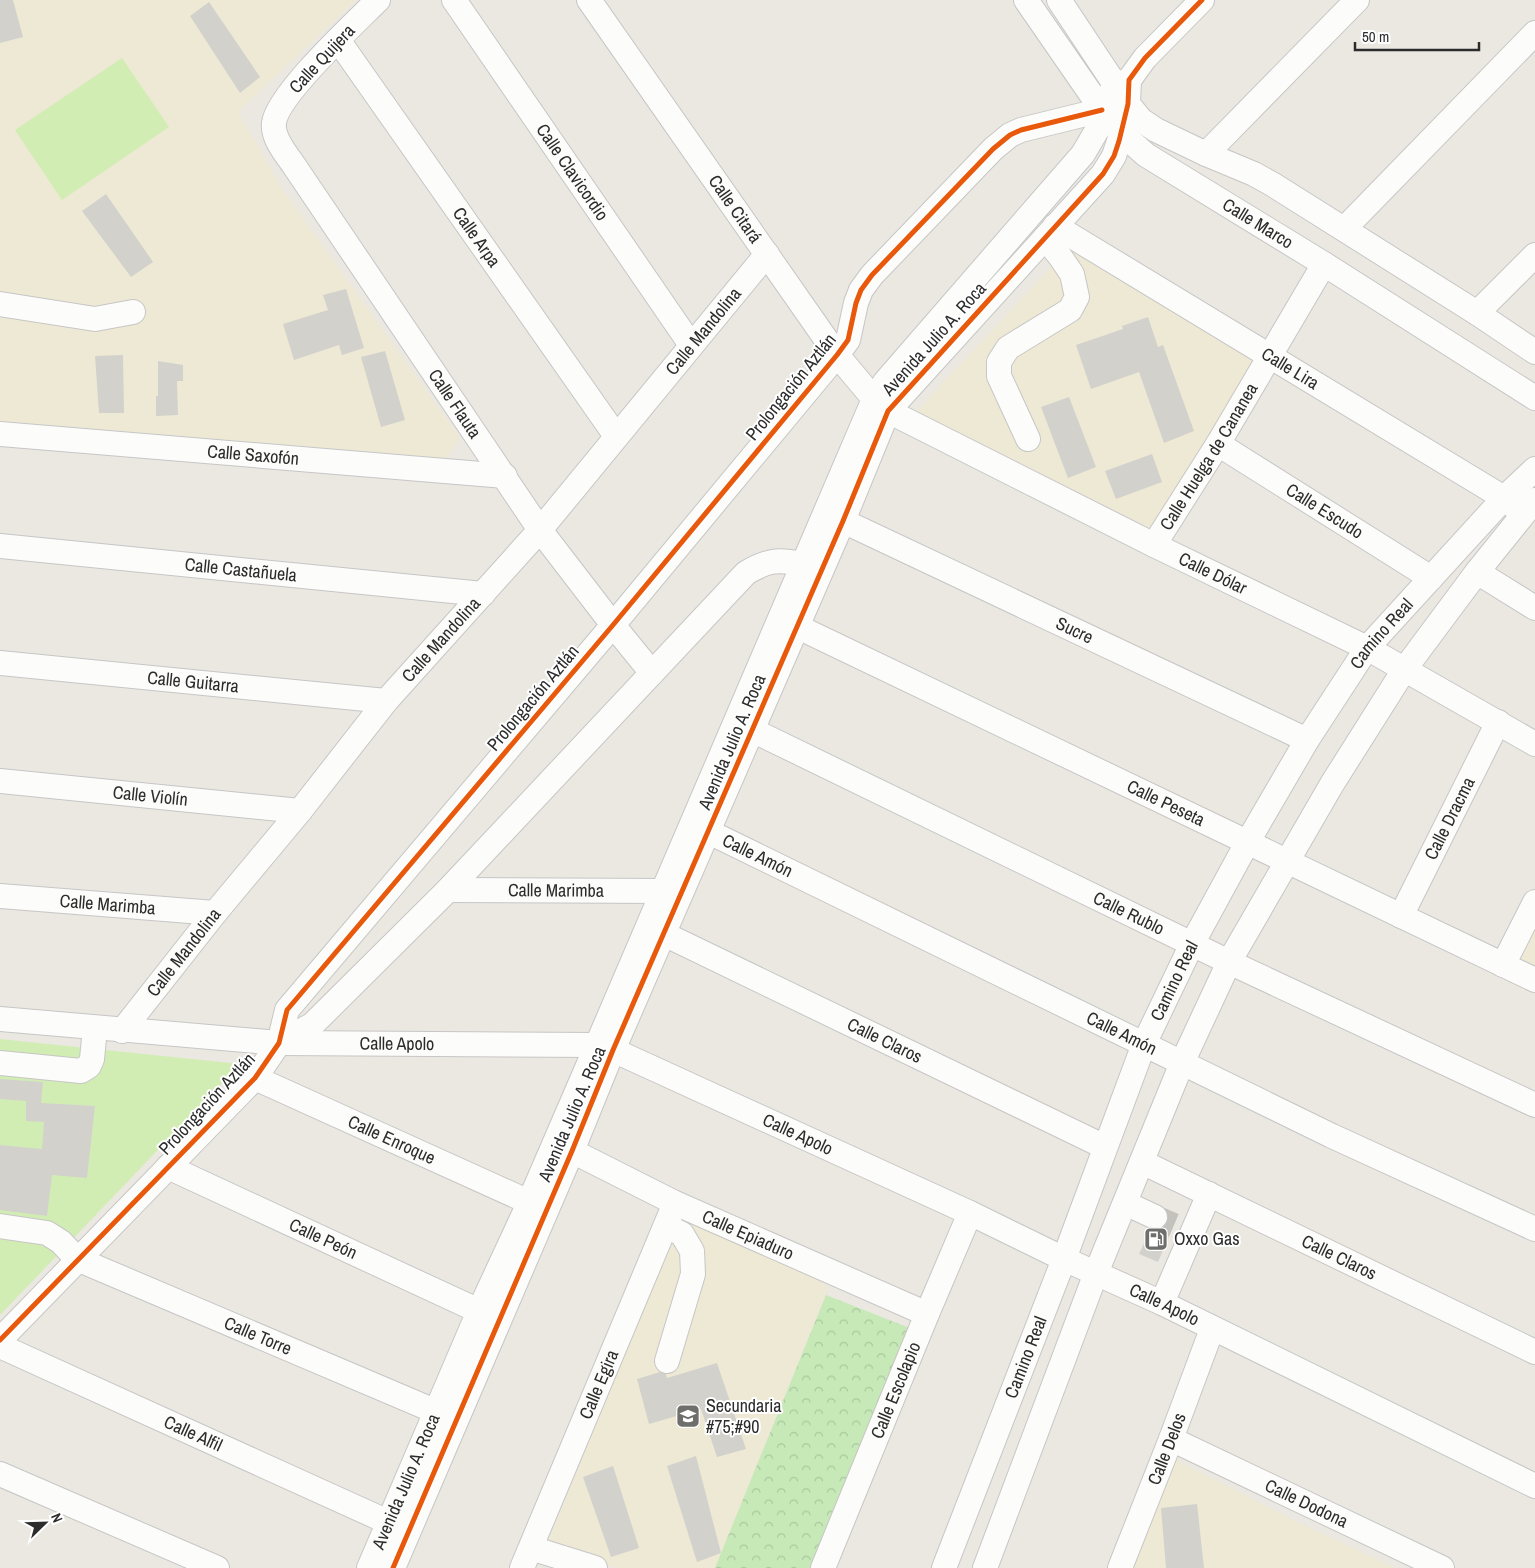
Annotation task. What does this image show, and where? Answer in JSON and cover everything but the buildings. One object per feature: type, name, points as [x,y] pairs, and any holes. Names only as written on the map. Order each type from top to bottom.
[{"type":"street","name":"Calle Quijera","points":[[273,124],[281,105],[288,95],[338,40],[378,0]]},
{"type":"street","name":"Calle Clavicordio","points":[[454,0],[691,345]]},
{"type":"street","name":"Calle Citará","points":[[589,0],[837,355],[881,405]]},
{"type":"street","name":"Calle Marco","points":[[1026,0],[1102,110],[1120,132],[1146,155],[1324,264],[1535,398]]},
{"type":"street","points":[[1059,0],[1124,90],[1141,120],[1149,126],[1206,154],[1254,174],[1534,350]]},
{"type":"street","name":"Avenida Julio A. Roca","points":[[392,1568],[572,1151],[605,1048],[664,891],[802,564],[881,405],[1050,232],[1110,164],[1117,150],[1124,90],[1145,58],[1202,0]]},
{"type":"street","points":[[1206,154],[1357,0]]},
{"type":"street","points":[[1344,229],[1535,33]]},
{"type":"street","name":"Calle Arpa","points":[[338,40],[616,436]]},
{"type":"street","name":"Avenida Julio A. Roca","points":[[369,1568],[479,1311],[529,1202],[664,934],[710,832],[796,626],[843,521],[881,405],[885,382],[1083,154],[1097,130],[1102,110],[1108,97],[1124,90]]},
{"type":"street","name":"Prolongación Aztlán","points":[[0,1340],[255,1078],[279,1043],[287,1010],[613,625],[837,355],[848,340],[856,303],[861,290],[872,275],[993,149],[1010,135],[1021,130],[1102,110]]},
{"type":"street","name":"Calle Flauta","points":[[273,124],[279,141],[293,164],[540,530],[652,673]]},
{"type":"street","points":[[1028,439],[999,376],[999,362],[1008,348],[1070,310],[1077,297],[1072,274],[1059,255],[1050,232]]},
{"type":"street","name":"Calle Lira","points":[[1050,232],[1271,356],[1504,498],[1529,507]]},
{"type":"street","name":"Calle Mandolina","points":[[122,1030],[215,913],[300,811],[386,701],[540,530],[767,254]]},
{"type":"street","points":[[1477,313],[1535,255]]},
{"type":"street","name":"Calle Huelga de Cananea","points":[[1154,545],[1218,444],[1324,264]]},
{"type":"street","points":[[0,304],[95,319],[133,312]]},
{"type":"street","name":"Calle Dólar","points":[[881,405],[1154,545],[1367,648],[1535,744]]},
{"type":"street","name":"Calle Saxofón","points":[[0,434],[505,476]]},
{"type":"street","name":"Calle Escudo","points":[[1218,444],[1431,578]]},
{"type":"street","name":"Camino Real","points":[[944,1568],[1064,1259],[1144,1044],[1192,944],[1247,843],[1307,740],[1367,648],[1504,498],[1535,469]]},
{"type":"street","name":"Camino Real","points":[[985,1568],[1096,1272],[1182,1063],[1229,962],[1332,784],[1404,670],[1477,572],[1529,507]]},
{"type":"street","name":"Sucre","points":[[843,521],[1307,740]]},
{"type":"street","name":"Calle Castañuela","points":[[0,546],[483,594]]},
{"type":"street","name":"Prolongación Aztlán","points":[[279,1043],[312,1025],[448,890],[746,573],[771,561],[783,560],[802,564]]},
{"type":"street","points":[[1477,572],[1535,608]]},
{"type":"street","name":"Calle Peseta","points":[[796,626],[1535,980]]},
{"type":"street","name":"Calle Guitarra","points":[[0,663],[386,701]]},
{"type":"street","name":"Calle Dracma","points":[[1401,916],[1498,722]]},
{"type":"street","name":"Calle Rublo","points":[[752,730],[1229,962],[1535,1105]]},
{"type":"street","name":"Calle Violín","points":[[0,781],[300,811]]},
{"type":"street","name":"Calle Amón","points":[[710,832],[1332,1136],[1535,1230]]},
{"type":"street","name":"Calle Marimba","points":[[448,890],[664,891]]},
{"type":"street","name":"Calle Marimba","points":[[0,896],[215,913]]},
{"type":"street","points":[[1503,965],[1535,902]]},
{"type":"street","name":"Calle Claros","points":[[664,934],[1105,1147]]},
{"type":"street","name":"Calle Apolo","points":[[0,1019],[279,1043],[605,1048],[1096,1272],[1535,1486]]},
{"type":"street","points":[[0,1063],[81,1071],[89,1066],[92,1059],[95,1028]]},
{"type":"street","name":"Calle Enroque","points":[[255,1078],[529,1202]]},
{"type":"street","name":"Calle Epiaduro","points":[[572,1151],[675,1202],[927,1314]]},
{"type":"street","name":"Calle Claros","points":[[1142,1162],[1535,1352]]},
{"type":"street","name":"Calle Peón","points":[[168,1167],[479,1311]]},
{"type":"street","points":[[1162,1304],[1174,1225],[1208,1194]]},
{"type":"street","name":"Calle Egira","points":[[526,1558],[675,1202]]},
{"type":"street","points":[[1125,1203],[1174,1225]]},
{"type":"street","name":"Calle Escolapio","points":[[823,1568],[970,1213]]},
{"type":"street","points":[[0,1226],[47,1233],[61,1242],[77,1259]]},
{"type":"street","points":[[666,1226],[682,1234],[692,1251],[693,1274],[668,1361]]},
{"type":"street","name":"Calle Torre","points":[[77,1259],[437,1412]]},
{"type":"street","name":"Calle Delos","points":[[1120,1568],[1212,1329]]},
{"type":"street","name":"Calle Alfil","points":[[0,1346],[388,1522]]},
{"type":"street","name":"Calle Dodona","points":[[1171,1439],[1442,1568]]},
{"type":"street","points":[[0,1474],[217,1568]]},
{"type":"street","points":[[526,1558],[595,1568]]},
{"type":"shaded area","points":[[0,0],[356,0],[238,112],[285,193],[460,438],[441,466],[190,437],[0,424]]},
{"type":"shaded area","points":[[1068,249],[1257,363],[1153,529],[913,415]]},
{"type":"shaded area","points":[[1535,925],[1535,971],[1516,963]]},
{"type":"shaded area","name":"Secundaria #75;#90","points":[[685,1207],[829,1287],[715,1568],[617,1568],[547,1545]]},
{"type":"shaded area","points":[[1170,1457],[1297,1522],[1396,1568],[1127,1568]]},
{"type":"green space","points":[[122,58],[169,127],[62,200],[15,130]]},
{"type":"green space","points":[[0,1039],[240,1064],[0,1315]]},
{"type":"green space","points":[[826,1295],[912,1329],[813,1568],[715,1568]]},
{"type":"tunnel","points":[[1155,1217],[1174,1225]]},
{"type":"cycle path","points":[[393,1568],[572,1151],[613,1050],[843,521],[888,411],[1103,174],[1114,156],[1119,141],[1128,104],[1129,80],[1145,58],[1202,0]]},
{"type":"cycle path","points":[[0,1340],[255,1078],[279,1043],[287,1010],[613,625],[837,355],[848,340],[856,303],[861,290],[872,275],[993,149],[1010,135],[1021,130],[1102,110]]},
{"type":"place","name":"Oxxo Gas","points":[[1156,1239]]},
{"type":"place","name":"Secundaria #75;#90","points":[[688,1416]]}]
